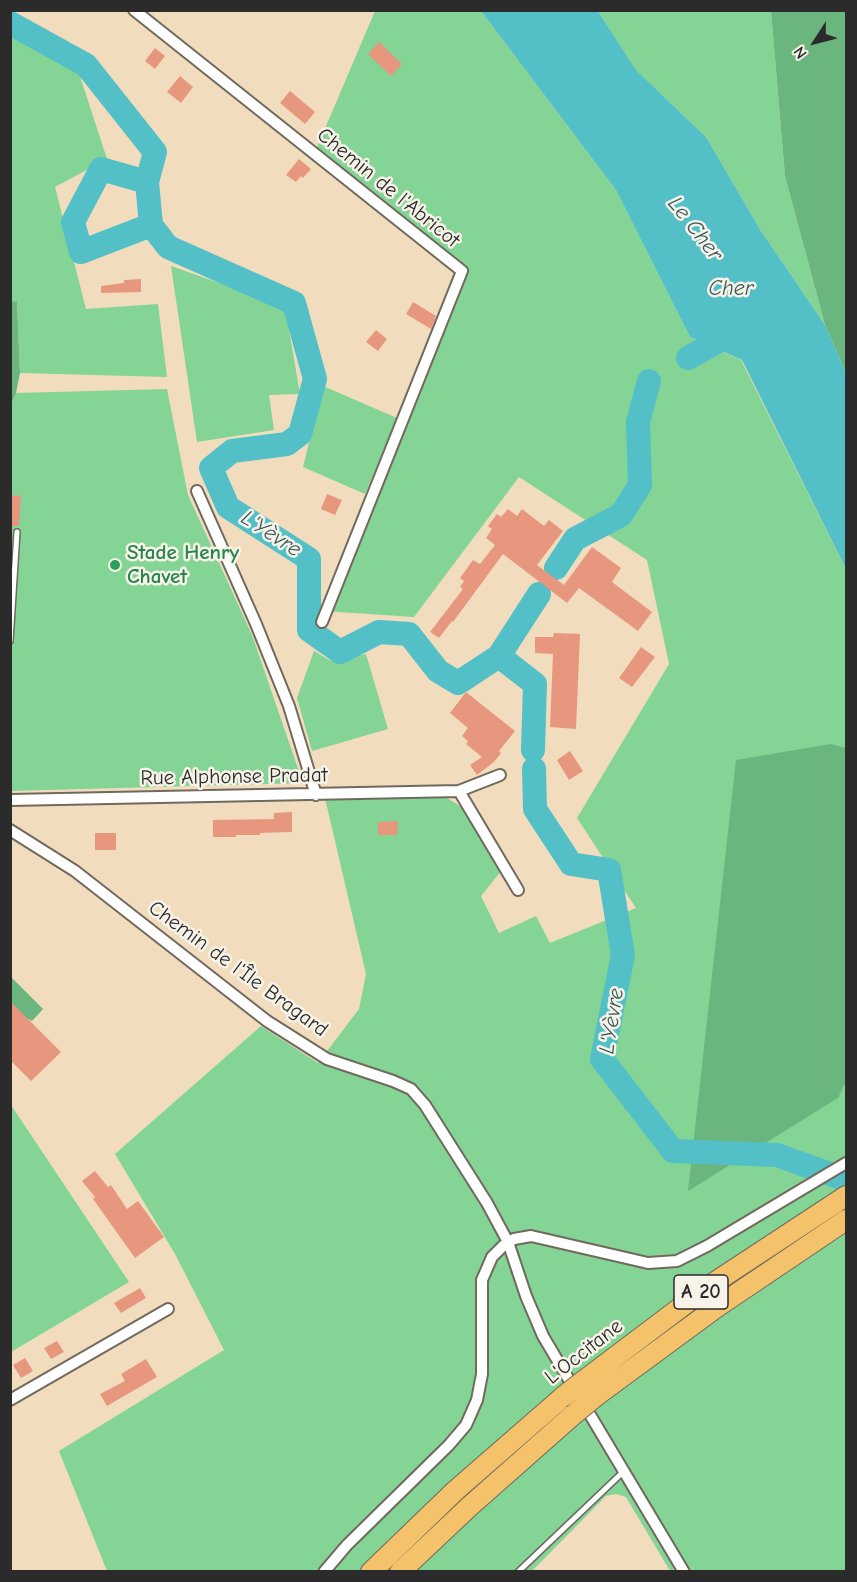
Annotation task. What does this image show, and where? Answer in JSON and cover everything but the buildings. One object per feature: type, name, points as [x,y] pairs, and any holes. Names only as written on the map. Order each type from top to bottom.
[{"type":"highway","name":"L'Occitane","points":[[371,1572],[456,1490],[564,1396],[709,1286],[846,1196]]},
{"type":"highway","name":"L'Occitane","points":[[400,1572],[470,1506],[596,1396],[717,1306],[842,1223]]},
{"type":"street","name":"Chemin de l'Abricot","points":[[134,10],[462,271],[322,622]]},
{"type":"street","points":[[197,491],[256,624],[289,706],[316,795]]},
{"type":"street","name":"Rue Alphonse Pradat","points":[[10,800],[459,791],[500,775]]},
{"type":"street","points":[[459,791],[518,890]]},
{"type":"street","name":"Chemin de l'Île Bragard","points":[[10,830],[75,871],[267,1021],[327,1059],[411,1089],[425,1105],[475,1183],[508,1242],[526,1296],[543,1336],[684,1572]]},
{"type":"street","points":[[324,1572],[346,1545],[449,1445],[466,1425],[477,1400],[482,1374],[482,1280],[492,1257],[508,1242],[531,1236],[648,1263],[676,1260],[707,1246],[846,1163]]},
{"type":"street","points":[[10,1400],[168,1309]]},
{"type":"lane","points":[[10,641],[17,532]]},
{"type":"lane","points":[[518,1572],[623,1472]]},
{"type":"green space","points":[[375,11],[481,11],[616,190],[690,337],[741,360],[846,569],[846,1571],[670,1571],[626,1497],[616,1494],[606,1496],[532,1571],[107,1571],[59,1451],[224,1350],[175,1254],[115,1154],[261,1026],[318,1063],[359,1009],[366,974],[325,798],[447,798],[471,813],[502,870],[481,896],[499,933],[536,916],[550,943],[636,908],[577,818],[669,664],[647,560],[519,477],[414,617],[323,611],[461,273],[312,159]]},
{"type":"green space","points":[[598,11],[771,11],[785,176],[825,325],[761,231],[706,137],[636,70]]},
{"type":"green space","points":[[771,11],[846,11],[846,373],[825,325],[785,176]]},
{"type":"green space","points":[[10,30],[76,64],[107,159],[55,187],[86,309],[158,304],[167,377],[20,373],[17,302],[10,302]]},
{"type":"green space","points":[[171,266],[285,306],[300,394],[269,395],[274,430],[197,442]]},
{"type":"green space","points":[[17,301],[20,373],[11,405],[11,302]]},
{"type":"green space","points":[[323,386],[397,418],[365,494],[303,467]]},
{"type":"green space","name":"Stade Henry Chavet","points":[[167,389],[188,495],[252,635],[303,783],[11,791],[11,405],[16,393]]},
{"type":"green space","points":[[314,651],[331,661],[366,654],[388,729],[312,751],[297,698]]},
{"type":"green space","points":[[831,744],[846,748],[846,1081],[838,1098],[688,1191],[736,760]]},
{"type":"green space","points":[[11,977],[43,1009],[32,1021],[11,1010]]},
{"type":"green space","points":[[11,1105],[129,1282],[10,1352]]},
{"type":"water","name":"Cher","points":[[481,11],[598,11],[636,70],[706,137],[761,231],[825,325],[846,373],[846,569],[742,360],[690,337],[616,190]]},
{"type":"waterway","name":"L'Yèvre","points":[[10,23],[86,65],[155,152],[147,182],[151,225],[168,247],[294,303],[315,379],[300,434],[287,444],[232,451],[211,468],[228,507],[309,559],[309,630],[340,652],[379,632],[409,634],[438,671],[458,683],[499,656],[539,594]]},
{"type":"waterway","name":"L'Yèvre","points":[[147,182],[101,169],[73,222],[81,252],[151,225]]},
{"type":"waterway","name":"L'Yèvre","points":[[688,358],[738,330]]},
{"type":"waterway","name":"L'Yèvre","points":[[556,568],[575,539],[621,515],[640,485],[638,422],[649,381]]},
{"type":"waterway","name":"L'Yèvre","points":[[499,656],[535,684],[533,750]]},
{"type":"waterway","name":"L'Yèvre","points":[[534,769],[535,809],[571,864],[609,870],[623,955],[602,1059],[673,1151],[777,1155],[844,1179],[846,1183]]},
{"type":"place","name":"Stade Henry Chavet","points":[[115,565]]},
{"type":"water label","name":"Le Cher","points":[[695,229]]}]
